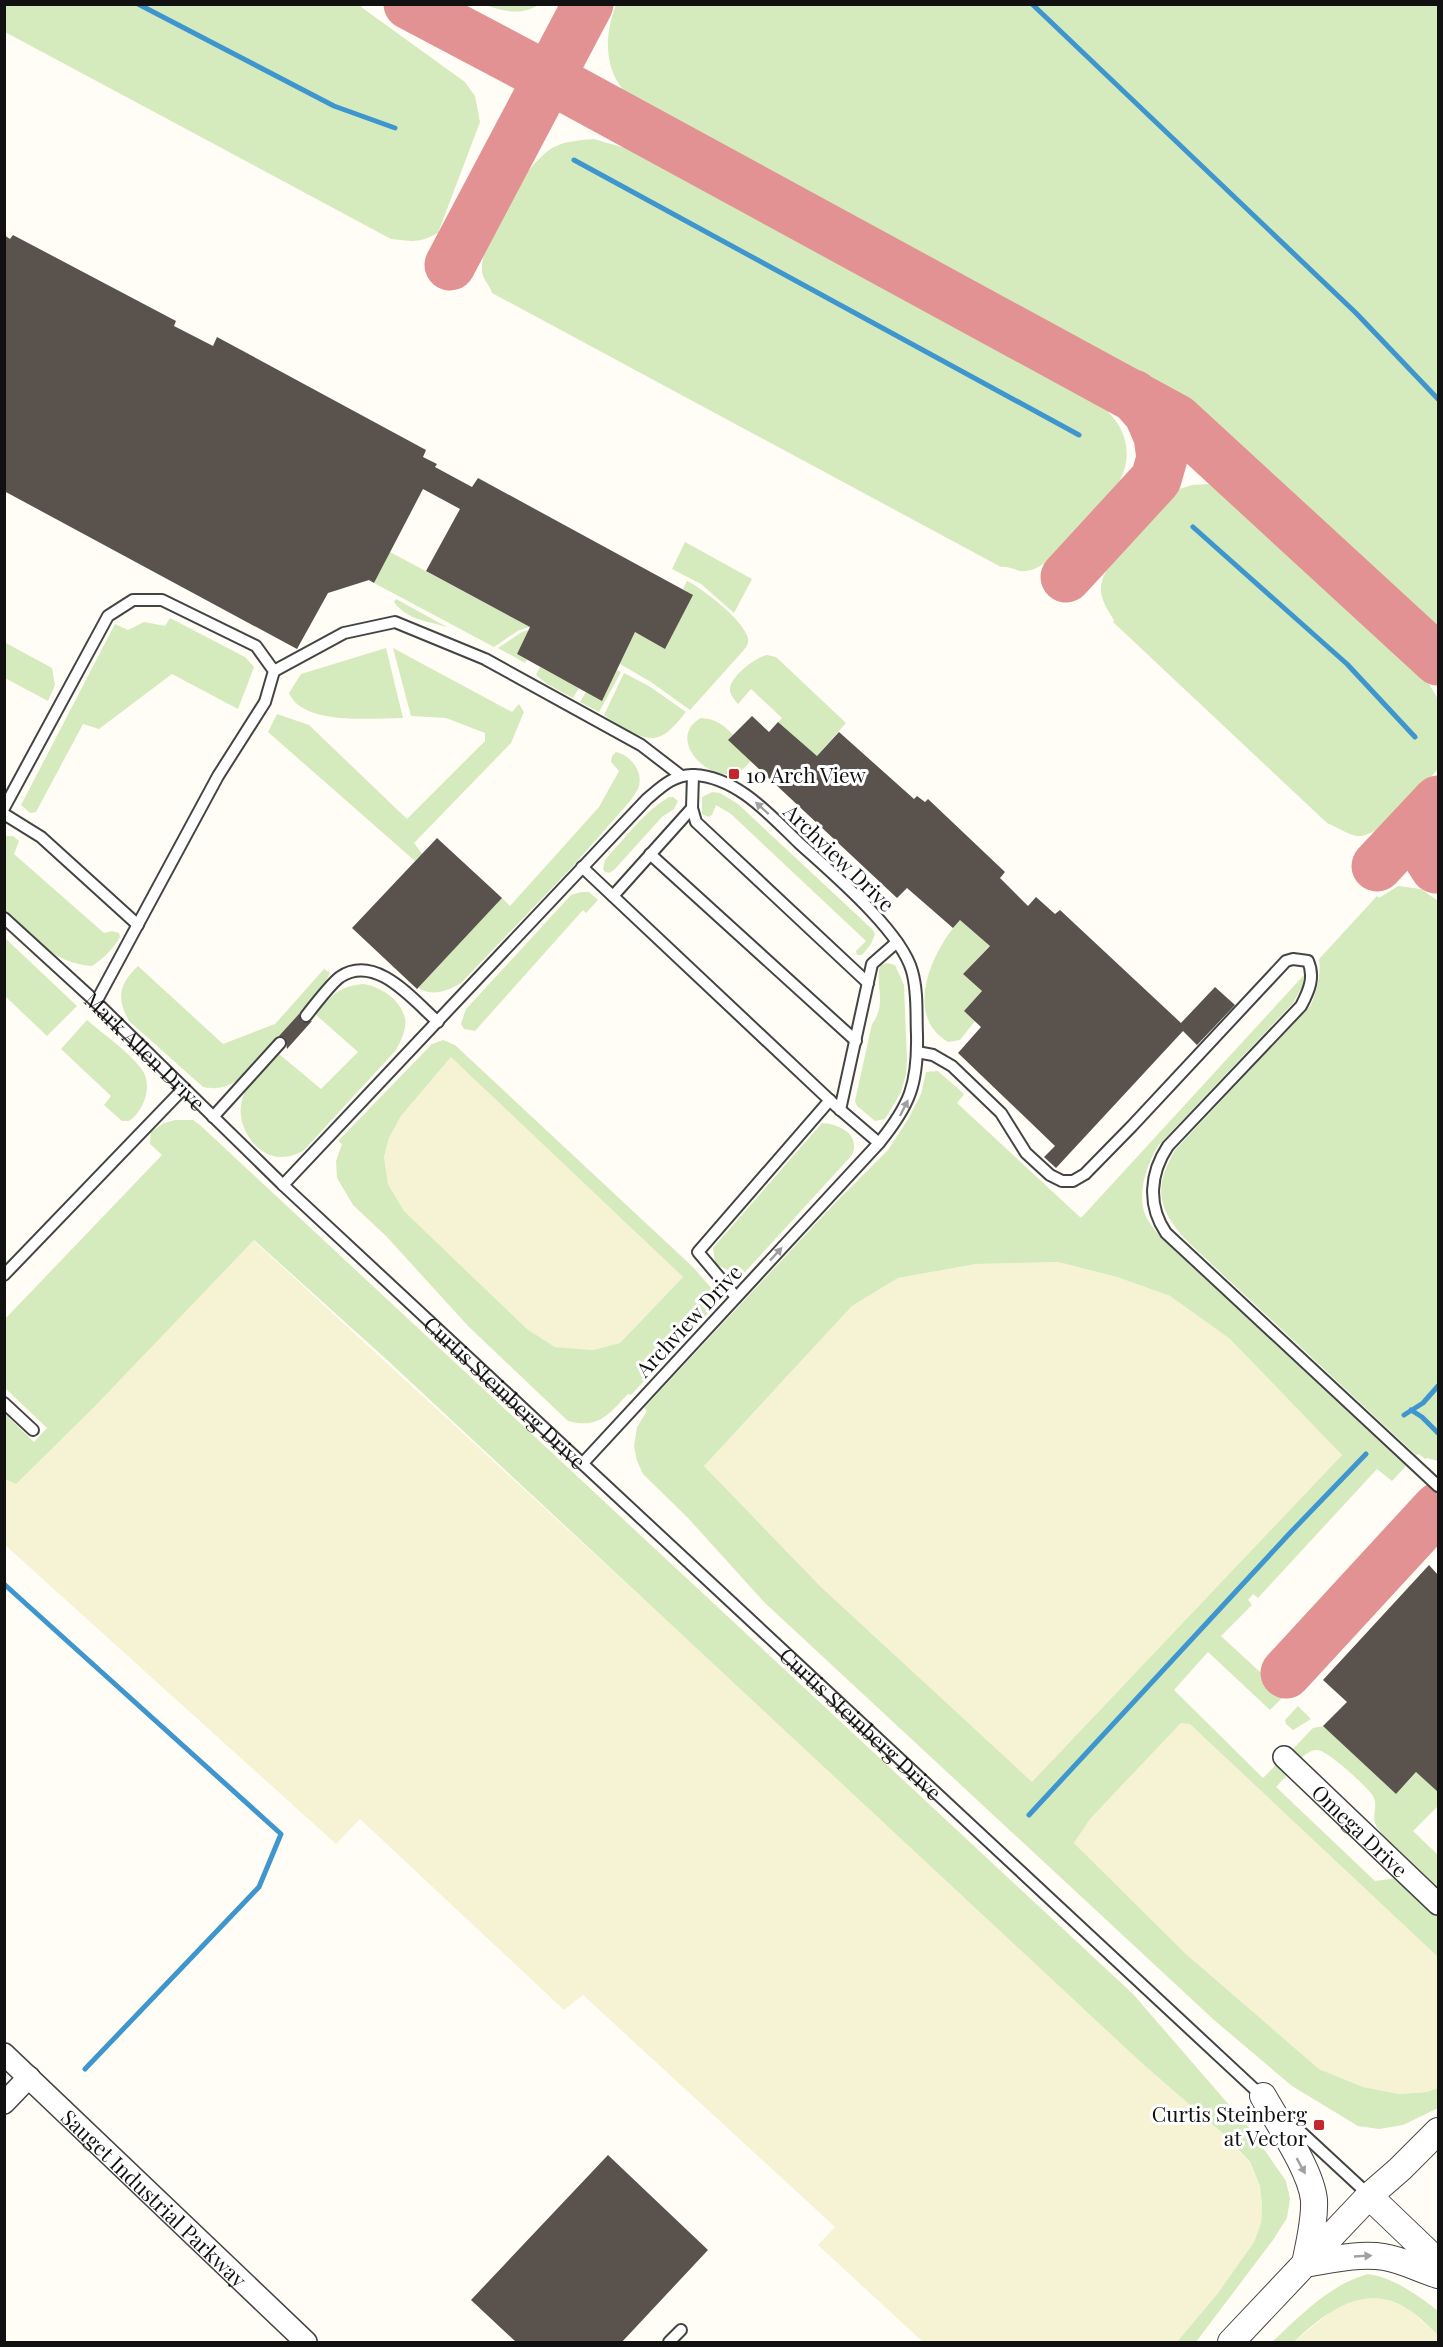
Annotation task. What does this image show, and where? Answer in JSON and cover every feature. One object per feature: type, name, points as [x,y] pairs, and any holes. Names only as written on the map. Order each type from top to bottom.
[{"type":"street","name":"Omega Drive","points":[[1284,1757],[1438,1904]]},
{"type":"street","name":"Sauget Industrial Parkway","points":[[4,2054],[306,2343]]},
{"type":"street","points":[[4,2103],[29,2077]]},
{"type":"street","points":[[1263,2096],[1308,2177],[1314,2199],[1305,2264]]},
{"type":"street","points":[[1231,2343],[1369,2196],[1438,2131]]},
{"type":"street","name":"Curtis Steinberg Drive","points":[[1369,2196],[1438,2262]]},
{"type":"street","points":[[1305,2264],[1339,2258],[1372,2256],[1388,2258],[1438,2275]]},
{"type":"lane","points":[[4,808],[108,616],[133,600],[162,600],[256,646],[274,671]]},
{"type":"lane","points":[[96,1002],[218,776],[265,702],[274,671],[344,633],[395,622],[485,659],[641,745],[680,776]]},
{"type":"lane","points":[[693,775],[692,808],[696,822],[868,983]]},
{"type":"lane","name":"Archview Drive","points":[[283,1185],[647,799],[680,776],[710,777],[731,786],[756,803],[850,890],[897,942],[912,970],[916,990],[917,1052],[916,1072],[910,1096],[898,1119],[879,1143],[583,1463]]},
{"type":"lane","points":[[613,896],[692,808]]},
{"type":"lane","points":[[4,814],[41,837],[138,924]]},
{"type":"lane","points":[[650,854],[856,1041]]},
{"type":"lane","points":[[582,867],[840,1110],[879,1143]]},
{"type":"lane","name":"Mark Allen Drive","points":[[4,918],[96,1002],[283,1185]]},
{"type":"lane","points":[[840,1110],[872,964],[897,942]]},
{"type":"lane","points":[[917,1052],[933,1055],[952,1066],[1001,1113],[1026,1153],[1050,1175],[1062,1181],[1073,1181],[1085,1174],[1132,1126],[1286,961],[1293,958],[1308,961],[1311,968],[1311,980],[1301,1005],[1168,1146],[1159,1159],[1153,1187],[1155,1212],[1166,1233],[1438,1486]]},
{"type":"lane","points":[[306,1016],[338,978],[355,970],[374,972],[392,981],[438,1022]]},
{"type":"lane","points":[[213,1117],[280,1043]]},
{"type":"lane","points":[[4,1275],[184,1088]]},
{"type":"lane","points":[[736,1297],[698,1252],[830,1100]]},
{"type":"lane","name":"Curtis Steinberg Drive","points":[[283,1185],[1369,2196]]},
{"type":"lane","points":[[4,1403],[33,1430]]},
{"type":"lane","points":[[669,2343],[681,2330]]},
{"type":"shaded area","points":[[452,1056],[683,1277],[620,1343],[593,1350],[555,1347],[527,1329],[404,1211],[388,1184],[384,1157],[389,1138],[401,1116]]},
{"type":"shaded area","points":[[253,1240],[976,1905],[1145,2066],[1227,2137],[1250,2163],[1260,2186],[1262,2206],[1261,2223],[1254,2242],[1218,2293],[1177,2342],[923,2342],[818,2245],[835,2227],[583,1995],[564,2010],[360,1819],[336,1844],[5,1545],[5,1479],[16,1483]]},
{"type":"shaded area","points":[[1058,1262],[1117,1277],[1170,1296],[1230,1339],[1342,1455],[1032,1783],[818,1584],[704,1466],[852,1306],[898,1278],[976,1264]]},
{"type":"shaded area","points":[[1182,1722],[1191,1724],[1438,1957],[1438,2088],[1427,2092],[1399,2094],[1363,2087],[1319,2069],[1186,1954],[1074,1843],[1090,1819]]},
{"type":"shaded area","points":[[1363,2298],[1385,2299],[1406,2307],[1438,2335],[1438,2342],[1294,2342],[1336,2307]]},
{"type":"green space","points":[[4,5],[362,5],[361,7],[465,82],[475,96],[480,122],[438,233],[420,240],[391,239],[5,32]]},
{"type":"green space","points":[[485,5],[538,5],[525,10],[505,11]]},
{"type":"green space","points":[[616,5],[1438,5],[1438,626],[1394,589],[1191,402],[646,109],[624,91],[612,71],[608,37]]},
{"type":"green space","points":[[594,139],[625,148],[626,146],[1094,397],[1093,399],[1115,420],[1126,444],[1127,456],[1124,469],[1119,483],[1110,496],[1111,499],[1057,555],[1055,554],[1039,567],[1020,571],[1001,567],[492,293],[482,272],[483,258],[488,241],[506,203],[531,168],[554,147],[579,140]]},
{"type":"green space","points":[[1208,484],[1222,487],[1430,682],[1438,699],[1438,769],[1401,810],[1367,835],[1353,835],[1327,823],[1113,622],[1105,605],[1101,585],[1111,560],[1176,490],[1192,485]]},
{"type":"green space","points":[[685,542],[752,579],[734,613],[701,584],[672,569]]},
{"type":"green space","points":[[390,552],[530,627],[519,630],[494,647],[374,583]]},
{"type":"green space","points":[[687,581],[732,615],[745,632],[748,641],[743,651],[690,710],[651,682],[620,664],[635,632],[692,595],[683,589]]},
{"type":"green space","points":[[396,599],[447,627],[405,613],[394,602]]},
{"type":"green space","points":[[170,618],[245,657],[254,667],[238,709],[172,674],[99,729],[83,724],[36,812],[30,813],[21,805],[115,624],[128,630],[144,622],[165,626]]},
{"type":"green space","points":[[529,630],[517,654],[527,660],[525,663],[498,648],[522,632]]},
{"type":"green space","points":[[4,642],[52,668],[55,685],[48,701],[5,678]]},
{"type":"green space","points":[[386,648],[403,718],[357,719],[323,715],[308,711],[297,704],[289,693],[301,674]]},
{"type":"green space","points":[[393,648],[512,712],[519,704],[524,712],[511,743],[414,843],[422,854],[415,861],[268,732],[277,714],[309,725],[407,819],[485,741],[485,733],[446,718],[411,716]]},
{"type":"green space","points":[[767,655],[776,657],[846,723],[817,756],[778,722],[782,718],[751,689],[738,704],[731,695],[733,680],[738,674]]},
{"type":"green space","points":[[540,667],[579,688],[573,698],[547,684],[536,675]]},
{"type":"green space","points":[[617,670],[621,672],[599,712],[580,702],[586,692],[602,700]]},
{"type":"green space","points":[[624,673],[649,686],[686,712],[673,727],[655,738],[638,735],[613,721],[604,715]]},
{"type":"green space","points":[[701,718],[718,722],[736,739],[751,761],[741,771],[726,774],[714,771],[695,757],[689,747],[687,736],[691,727]]},
{"type":"green space","points":[[616,752],[626,756],[634,764],[639,775],[638,788],[631,800],[573,866],[461,983],[440,992],[429,992],[418,988],[502,898],[510,906],[599,807],[619,771],[611,762]]},
{"type":"green space","points":[[712,792],[720,793],[738,804],[872,929],[875,934],[871,944],[862,955],[857,955],[856,951],[866,941],[731,814],[716,805],[712,815],[708,817],[702,814],[702,797]]},
{"type":"green space","points":[[669,797],[678,801],[674,809],[662,817],[614,870],[609,873],[605,872],[603,869],[605,860],[627,834]]},
{"type":"green space","points":[[13,836],[19,841],[14,854],[104,933],[112,931],[119,933],[120,937],[111,949],[92,966],[78,964],[55,954],[44,947],[5,911],[4,838]]},
{"type":"green space","points":[[1398,886],[1421,889],[1438,901],[1438,1461],[1416,1455],[1188,1242],[1165,1209],[1161,1187],[1168,1163],[1176,1149],[1311,1005],[1318,982],[1319,959],[1377,896],[1379,898]]},
{"type":"green space","points":[[589,892],[598,900],[586,913],[583,910],[475,1031],[464,1029],[461,1024],[466,1009],[571,895]]},
{"type":"green space","points":[[960,920],[1009,925],[963,974],[982,991],[964,1011],[975,1021],[960,1040],[948,1042],[934,1030],[927,1016],[924,999],[932,964],[950,932]]},
{"type":"green space","points":[[5,938],[77,1006],[47,1036],[5,996]]},
{"type":"green space","points":[[887,963],[895,965],[904,985],[906,1074],[901,1092],[885,1119],[875,1121],[857,1106],[855,1101],[872,1024],[879,1011],[879,969],[881,965]]},
{"type":"green space","points":[[138,966],[223,1044],[275,1024],[324,969],[330,973],[312,1001],[237,1081],[213,1088],[203,1087],[129,1021],[122,1005],[123,985]]},
{"type":"green space","points":[[1304,975],[1303,985],[1293,1003],[1158,1146],[1144,1179],[1143,1206],[1148,1220],[1161,1238],[1406,1466],[1392,1481],[1377,1469],[1258,1598],[1253,1594],[1248,1600],[1252,1605],[1221,1636],[1285,1695],[1270,1710],[1208,1652],[1174,1690],[1263,1778],[1280,1761],[1290,1772],[1276,1787],[1375,1881],[1397,1878],[1438,1916],[1438,1957],[1190,1724],[1181,1723],[1090,1819],[1074,1843],[1186,1954],[1319,2069],[1363,2087],[1399,2094],[1427,2092],[1438,2088],[1438,2108],[1403,2125],[1379,2129],[1358,2126],[1292,2086],[1214,2020],[765,1603],[688,1518],[643,1474],[637,1461],[634,1446],[637,1427],[647,1411],[644,1408],[835,1203],[888,1150],[921,1094],[926,1072],[938,1071],[964,1094],[957,1103],[1081,1218]],"holes":[[[1058,1262],[1117,1277],[1170,1296],[1230,1339],[1342,1455],[1032,1782],[821,1587],[704,1466],[852,1306],[898,1278],[976,1264]]]},
{"type":"green space","points":[[363,984],[370,985],[389,995],[403,1011],[405,1026],[396,1050],[304,1150],[282,1157],[263,1152],[249,1138],[244,1129],[241,1110],[244,1093],[279,1054],[321,1089],[358,1052],[315,1014],[341,990]]},
{"type":"green space","points":[[87,1020],[128,1054],[144,1073],[146,1096],[135,1116],[129,1121],[122,1121],[104,1105],[111,1096],[61,1049]]},
{"type":"green space","points":[[443,1040],[455,1045],[694,1268],[712,1289],[712,1309],[631,1395],[628,1394],[608,1414],[595,1422],[568,1421],[468,1326],[387,1237],[353,1205],[337,1178],[336,1161],[342,1144],[338,1141],[432,1044]],"holes":[[[451,1057],[683,1277],[620,1343],[593,1350],[555,1347],[527,1329],[404,1211],[388,1184],[384,1157],[389,1138],[401,1116]]]},
{"type":"green space","points":[[175,1120],[193,1120],[200,1125],[1133,1994],[1250,2129],[1286,2181],[1290,2199],[1287,2218],[1196,2342],[1177,2342],[1218,2293],[1254,2242],[1261,2223],[1260,2186],[1250,2162],[1227,2137],[1145,2066],[386,1359],[254,1240],[95,1406],[16,1484],[5,1479],[5,1414],[34,1442],[47,1428],[5,1388],[5,1319],[162,1155],[150,1144],[151,1132],[164,1123]]},
{"type":"green space","points":[[822,1123],[835,1125],[851,1136],[854,1141],[852,1155],[745,1272],[729,1270],[715,1263],[713,1248]]},
{"type":"green space","points":[[1298,1706],[1311,1719],[1293,1730],[1285,1720]]},
{"type":"green space","points":[[1324,1726],[1396,1794],[1438,1749],[1438,1784],[1435,1788],[1438,1792],[1438,1806],[1413,1831],[1438,1855],[1438,1888],[1383,1835],[1375,1823],[1373,1796],[1347,1770],[1330,1756],[1317,1750],[1309,1752],[1298,1761],[1289,1753],[1313,1728]]},
{"type":"green space","points":[[1368,2274],[1396,2283],[1438,2311],[1438,2335],[1406,2308],[1375,2298],[1346,2304],[1318,2321],[1294,2342],[1272,2342],[1328,2293]]},
{"type":"building","points":[[4,235],[10,239],[13,235],[176,321],[174,326],[213,346],[217,337],[426,450],[423,457],[437,464],[435,467],[472,487],[478,478],[693,595],[665,649],[635,632],[602,701],[517,654],[530,627],[426,571],[460,509],[423,489],[374,583],[369,580],[328,593],[297,649],[4,491]]},
{"type":"building","points":[[752,716],[769,732],[778,722],[817,756],[839,732],[914,799],[917,796],[925,802],[928,799],[1005,872],[1000,878],[1028,906],[1036,897],[1055,914],[1060,910],[1181,1023],[1215,987],[1235,1005],[1197,1045],[1183,1031],[1056,1168],[1044,1157],[1055,1146],[958,1053],[981,1027],[964,1011],[982,991],[963,974],[990,946],[960,920],[953,928],[907,888],[897,898],[728,740]]},
{"type":"building","points":[[437,838],[502,898],[417,989],[352,928]]},
{"type":"building","points":[[299,1014],[302,1022],[312,1021],[287,1049],[285,1038],[279,1036]]},
{"type":"building","points":[[1429,1565],[1438,1575],[1438,1792],[1416,1772],[1396,1794],[1323,1726],[1347,1702],[1323,1680]]},
{"type":"building","points":[[608,2155],[708,2250],[621,2343],[517,2343],[471,2300]]},
{"type":"waterway","points":[[138,4],[334,106],[395,128]]},
{"type":"waterway","points":[[1032,4],[1356,313],[1438,399]]},
{"type":"waterway","points":[[574,160],[1079,435]]},
{"type":"waterway","points":[[1193,527],[1347,664],[1415,737]]},
{"type":"waterway","points":[[1404,1415],[1423,1403],[1438,1386]]},
{"type":"waterway","points":[[1411,1410],[1422,1417],[1438,1433]]},
{"type":"waterway","points":[[1029,1815],[1366,1454]]},
{"type":"waterway","points":[[4,1584],[281,1834],[259,1887],[85,2069]]},
{"type":"taxiway","points":[[409,4],[1177,420],[1438,660]]},
{"type":"taxiway","points":[[450,265],[588,4]]},
{"type":"taxiway","points":[[1066,577],[1156,479],[1162,458],[1159,436],[1149,413],[1133,395]]},
{"type":"taxiway","points":[[1377,866],[1438,801]]},
{"type":"taxiway","points":[[1427,813],[1422,836],[1427,855],[1436,868]]},
{"type":"taxiway","points":[[1286,1673],[1438,1508]]},
{"type":"place","name":"10 Arch View","points":[[734,774]]},
{"type":"place","name":"Curtis Steinberg at Vector","points":[[1319,2125]]}]
